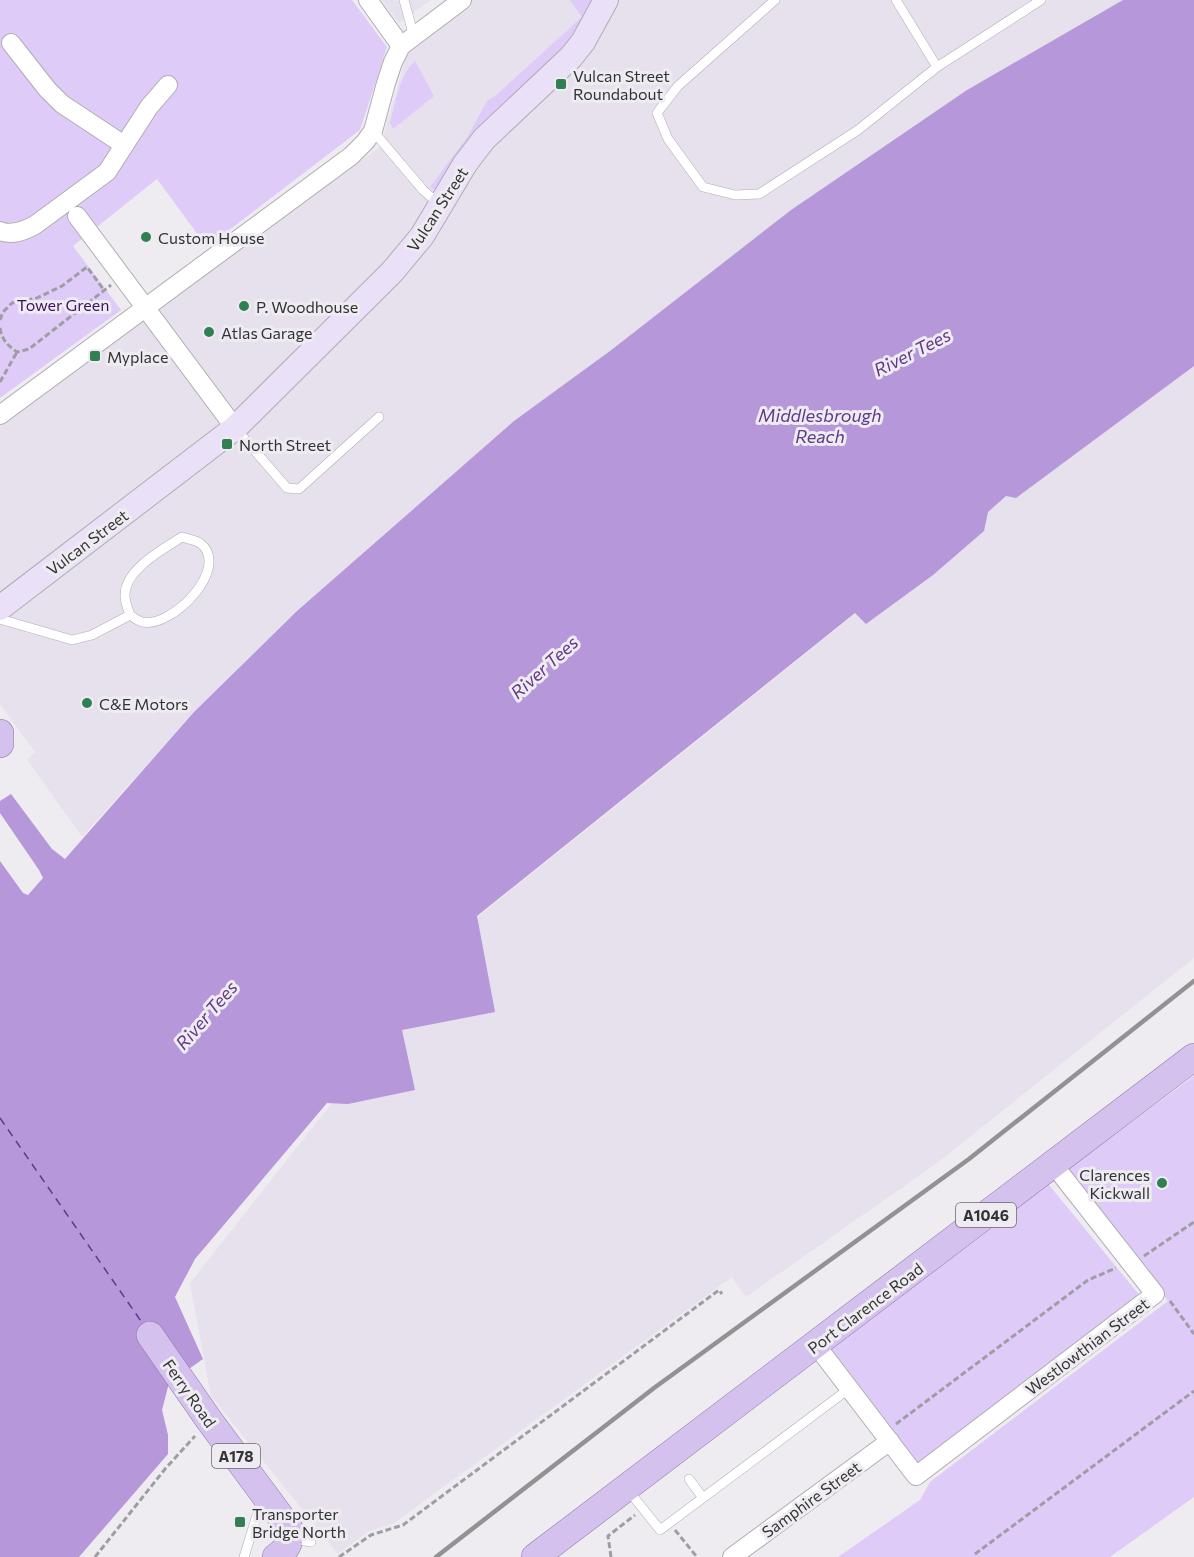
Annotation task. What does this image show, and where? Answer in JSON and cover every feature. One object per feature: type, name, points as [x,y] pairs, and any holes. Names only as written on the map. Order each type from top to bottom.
[{"type":"main road","points":[[0,733],[0,744]]},
{"type":"main road","name":"Port Clarence Road","points":[[535,1557],[562,1549],[626,1488],[1194,1057]]},
{"type":"main road","name":"Ferry Road","points":[[150,1335],[192,1397],[289,1528],[293,1546]]},
{"type":"street","points":[[368,0],[408,41]]},
{"type":"street","points":[[0,415],[351,156],[373,131],[393,62],[408,41],[462,0]]},
{"type":"street","name":"Vulcan Street","points":[[0,608],[235,428],[392,272],[422,236],[465,164],[484,139],[571,57],[583,42],[606,0]]},
{"type":"street","points":[[11,43],[47,89],[62,104],[124,145]]},
{"type":"street","points":[[0,231],[6,234],[23,231],[35,225],[107,172],[149,107],[168,85]]},
{"type":"street","points":[[77,216],[235,428]]},
{"type":"street","name":"Westlowthian Street","points":[[887,1437],[916,1476],[1155,1294],[1053,1164]]},
{"type":"street","points":[[816,1345],[887,1437]]},
{"type":"street","name":"Samphire Street","points":[[732,1557],[887,1437]]},
{"type":"lane","points":[[404,0],[408,41]]},
{"type":"lane","points":[[775,0],[678,86],[657,113],[668,139],[703,187],[735,195],[759,194],[858,130],[937,67],[1041,0]]},
{"type":"lane","points":[[896,0],[937,67]]},
{"type":"lane","points":[[373,131],[423,190],[441,206]]},
{"type":"lane","points":[[235,428],[287,488],[299,489],[379,417]]},
{"type":"lane","points":[[183,537],[199,542],[207,552],[209,561],[207,575],[198,590],[163,619],[140,622],[130,615],[125,596],[128,582],[138,568],[183,537]]},
{"type":"lane","points":[[0,619],[72,640],[92,635],[130,615]]},
{"type":"lane","points":[[626,1488],[660,1530],[850,1388]]},
{"type":"lane","points":[[689,1479],[703,1498]]},
{"type":"lane","points":[[244,1557],[263,1493]]},
{"type":"path","points":[[0,320],[3,312],[12,303],[37,298],[62,286],[87,267],[104,290],[43,340],[29,349],[17,352],[0,382]]},
{"type":"path","points":[[0,328],[1,336],[17,352]]},
{"type":"path","points":[[887,1437],[1088,1280],[1140,1259],[1194,1222]]},
{"type":"path","points":[[339,1557],[371,1535],[403,1525],[719,1290],[722,1294]]},
{"type":"path","points":[[1155,1294],[1171,1302],[1194,1334]]},
{"type":"path","points":[[975,1554],[1194,1391]]},
{"type":"path","points":[[95,1557],[165,1469],[209,1420]]},
{"type":"path","points":[[611,1557],[608,1536],[643,1509]]},
{"type":"path","points":[[669,1523],[697,1557]]},
{"type":"shaded area","points":[[382,0],[431,0],[399,23]]},
{"type":"shaded area","points":[[459,0],[1123,0],[967,90],[791,210],[610,351],[514,421],[297,611],[194,712],[82,837],[27,760],[35,752],[0,704],[0,419],[380,147],[407,54]]},
{"type":"shaded area","points":[[1194,342],[1194,958],[937,1163],[746,1297],[732,1277],[394,1523],[369,1531],[338,1554],[211,1396],[190,1283],[479,916]]},
{"type":"green space","name":"Tower Green","points":[[0,0],[352,0],[387,47],[360,130],[207,247],[157,179],[73,246],[121,310],[0,398]]},
{"type":"green space","points":[[570,0],[593,0],[572,36],[554,60],[439,189],[435,190],[430,187],[468,136],[487,101],[582,17]]},
{"type":"green space","points":[[415,61],[434,96],[393,129],[390,122],[399,89],[405,74]]},
{"type":"green space","points":[[1194,1076],[1194,1497],[1110,1557],[838,1557],[920,1500],[930,1482],[1168,1301],[1066,1171]]},
{"type":"green space","points":[[1049,1185],[1141,1297],[913,1470],[828,1352]]},
{"type":"water","name":"Middlesbrough Reach","points":[[1123,0],[1194,0],[1194,366],[1016,498],[1006,496],[988,512],[984,531],[933,575],[866,624],[855,613],[477,916],[495,1012],[402,1030],[415,1090],[348,1104],[327,1103],[195,1259],[175,1297],[203,1359],[169,1383],[162,1410],[168,1435],[168,1454],[79,1557],[0,1557],[0,861],[23,893],[28,895],[43,878],[0,813],[0,801],[11,794],[52,849],[65,859],[194,712],[297,611],[514,421],[610,351],[791,210],[967,90]]},
{"type":"ferry route","points":[[0,1118],[143,1324]]},
{"type":"railway","points":[[436,1557],[654,1388],[969,1159],[1194,981]]},
{"type":"place","name":"Vulcan Street Roundabout","points":[[561,84]]},
{"type":"place","name":"Custom House","points":[[146,237]]},
{"type":"place","name":"P. Woodhouse","points":[[244,306]]},
{"type":"place","name":"Atlas Garage","points":[[209,332]]},
{"type":"place","name":"Myplace","points":[[95,356]]},
{"type":"place","name":"North Street","points":[[227,444]]},
{"type":"place","name":"C&E Motors","points":[[87,703]]},
{"type":"place","name":"Clarences Kickwall","points":[[1162,1183]]},
{"type":"place","name":"Transporter Bridge North","points":[[240,1522]]},
{"type":"water label","name":"River Tees","points":[[912,352]]},
{"type":"water label","name":"River Tees","points":[[544,667]]},
{"type":"water label","name":"River Tees","points":[[206,1015]]}]
